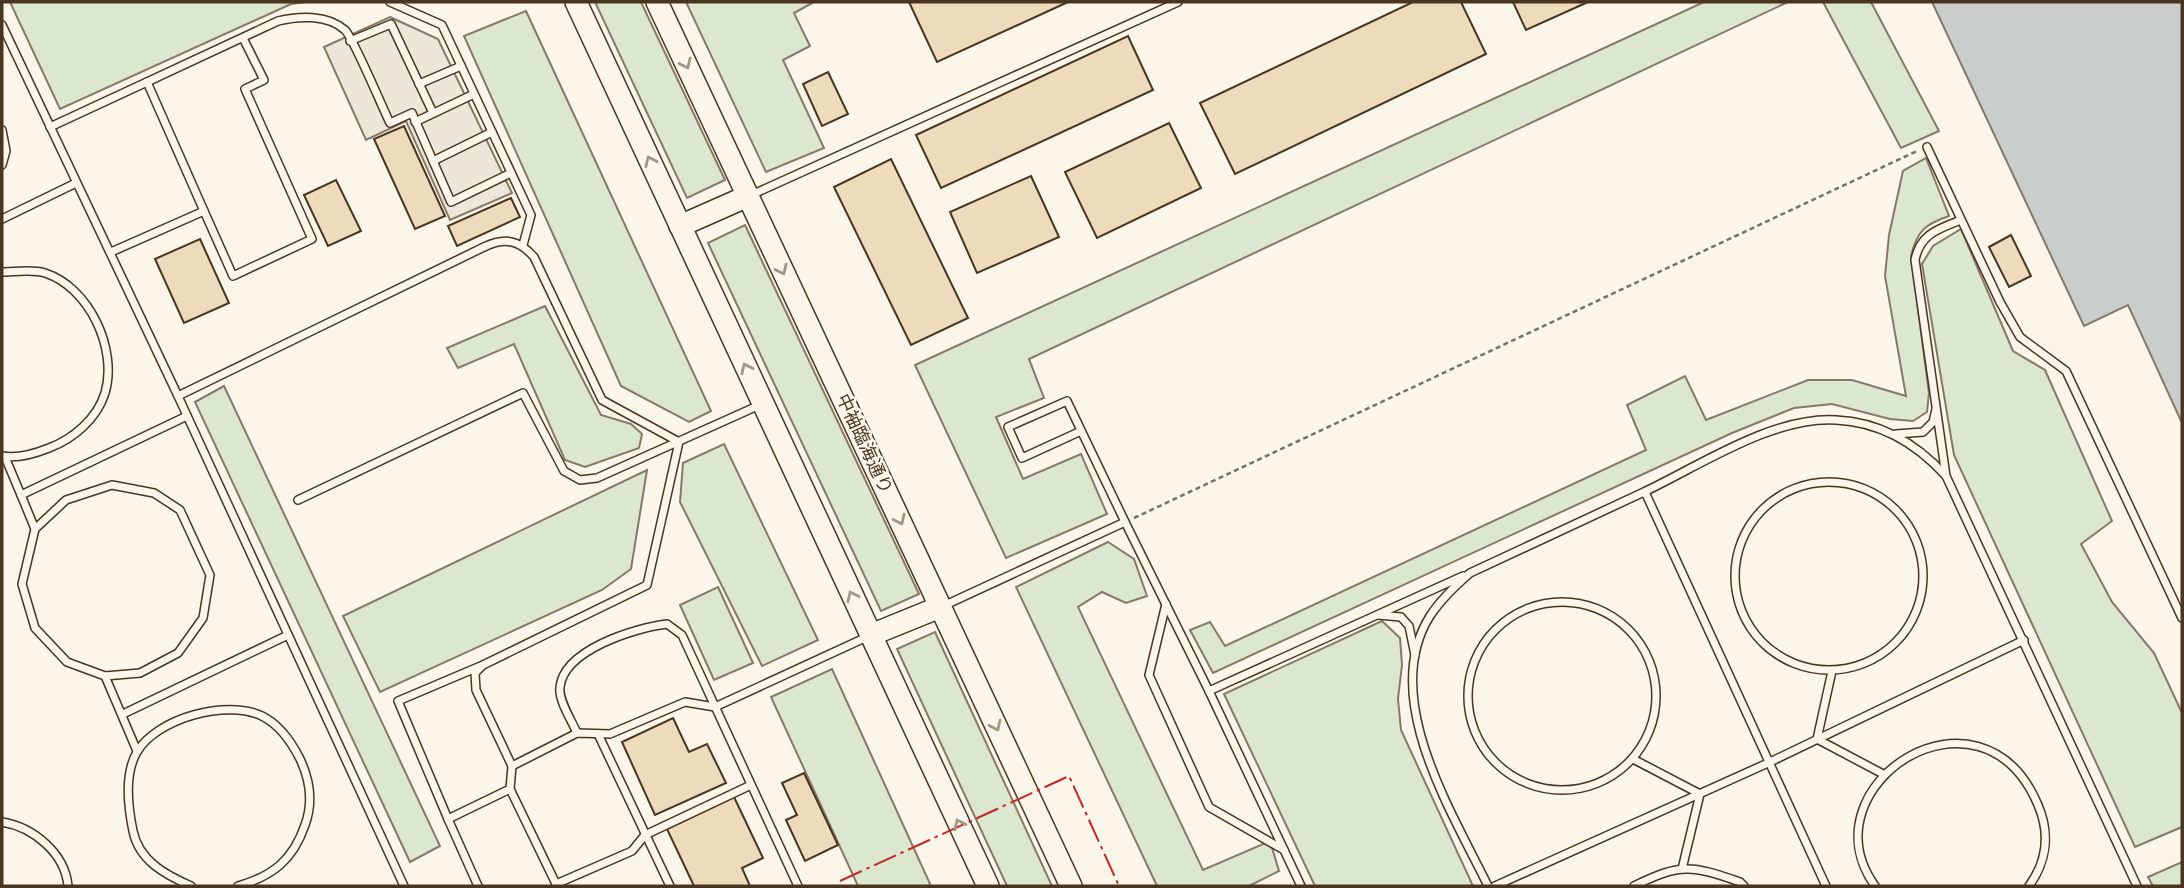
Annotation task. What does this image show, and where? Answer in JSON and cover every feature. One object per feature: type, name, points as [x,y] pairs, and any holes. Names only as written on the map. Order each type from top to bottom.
[{"type":"street","points":[[576,2],[988,886]]},
{"type":"street","name":"中袖臨海通り","points":[[657,2],[1071,886]]},
{"type":"street","points":[[680,226],[748,196]]},
{"type":"street","points":[[871,635],[940,607]]},
{"type":"lane","points":[[390,2],[442,25],[531,215],[523,245]]},
{"type":"lane","points":[[748,196],[1178,2]]},
{"type":"lane","points":[[50,127],[278,21],[298,16],[325,21],[345,31],[390,123],[412,114],[451,202],[511,173]]},
{"type":"lane","points":[[351,41],[391,24],[433,114]]},
{"type":"lane","points":[[2,25],[111,252],[404,886]]},
{"type":"lane","points":[[147,82],[233,276],[312,239],[245,89],[264,80],[243,38]]},
{"type":"lane","points":[[419,84],[461,66]]},
{"type":"lane","points":[[415,122],[474,94]]},
{"type":"lane","points":[[2,130],[6,151],[2,166]]},
{"type":"lane","points":[[433,161],[492,132]]},
{"type":"lane","points":[[1927,147],[2020,337],[2066,371],[2182,618]]},
{"type":"lane","points":[[2,219],[76,183]]},
{"type":"lane","points":[[111,252],[204,211]]},
{"type":"lane","points":[[1946,477],[1915,260],[1918,245],[1931,232],[1961,220]]},
{"type":"lane","points":[[178,396],[496,242],[509,240],[523,245],[534,257],[602,400],[679,442]]},
{"type":"lane","points":[[2,272],[44,273],[73,288],[92,313],[108,357],[105,393],[87,424],[65,442],[29,455],[3,456],[35,528]]},
{"type":"lane","points":[[298,500],[523,393],[564,471],[579,480],[597,478],[763,404]]},
{"type":"lane","points":[[1081,431],[1022,458],[1008,427],[1067,401],[1301,886]]},
{"type":"lane","points":[[1209,691],[1645,492],[1770,431],[1802,423],[1836,420],[1893,434],[1923,432],[1933,422],[1937,405]]},
{"type":"lane","points":[[21,495],[187,416]]},
{"type":"lane","points":[[1893,434],[1927,455],[1946,477],[2137,886]]},
{"type":"lane","points":[[478,886],[398,701],[483,665],[647,585],[679,442]]},
{"type":"lane","points":[[1828,481],[1847,483],[1891,503],[1916,537],[1924,585],[1909,629],[1873,661],[1832,671],[1819,671],[1788,662],[1764,645],[1743,616],[1734,572],[1742,540],[1751,523],[1774,499],[1795,488],[1828,481]]},
{"type":"lane","points":[[112,485],[154,493],[180,510],[210,575],[203,618],[178,653],[140,673],[105,676],[67,662],[35,628],[22,583],[35,528],[66,500],[112,485]]},
{"type":"lane","points":[[1645,492],[1826,886]]},
{"type":"lane","points":[[940,607],[1125,522]]},
{"type":"lane","points":[[1470,573],[1447,593],[1429,618],[1415,658],[1412,681],[1415,712],[1431,767],[1488,886]]},
{"type":"lane","points":[[1563,602],[1597,609],[1625,626],[1645,650],[1657,694],[1652,726],[1633,760],[1607,780],[1576,790],[1543,789],[1504,772],[1482,747],[1469,717],[1468,684],[1491,634],[1530,607],[1563,602]]},
{"type":"lane","points":[[1166,604],[1149,675],[1209,807],[1285,850]]},
{"type":"lane","points":[[1370,616],[1389,614],[1401,617],[1409,626],[1415,658]]},
{"type":"lane","points":[[577,733],[559,691],[564,670],[579,655],[646,626],[667,624],[682,635],[799,886]]},
{"type":"lane","points":[[123,714],[288,635]]},
{"type":"lane","points":[[512,766],[577,733],[610,734],[685,702],[715,707],[871,635]]},
{"type":"lane","points":[[1495,886],[1768,763],[2024,640]]},
{"type":"lane","points":[[483,665],[475,673],[476,690],[512,766],[510,789],[556,885],[632,851],[645,835],[751,785]]},
{"type":"lane","points":[[1817,739],[1832,671]]},
{"type":"lane","points":[[105,676],[137,751],[128,803],[135,842],[160,873],[191,886]]},
{"type":"lane","points":[[137,751],[166,726],[201,710],[233,709],[262,716],[289,737],[307,775],[310,811],[298,846],[265,878],[238,886]]},
{"type":"lane","points":[[598,734],[670,886]]},
{"type":"lane","points":[[1817,739],[1883,774]]},
{"type":"lane","points":[[1875,886],[1862,860],[1860,828],[1866,802],[1883,774],[1904,757],[1937,745],[1979,747],[2015,767],[2028,781],[2046,822],[2045,855],[2040,872],[2029,886]]},
{"type":"lane","points":[[1633,760],[1700,794]]},
{"type":"lane","points":[[448,819],[510,789]]},
{"type":"lane","points":[[1682,869],[1700,794]]},
{"type":"lane","points":[[2,822],[20,825],[43,839],[67,874],[68,886]]},
{"type":"lane","points":[[1634,886],[1668,870],[1700,868],[1740,882],[1744,886]]},
{"type":"path","points":[[1125,522],[1927,147]]},
{"type":"green space","points":[[10,2],[306,2],[291,4],[60,109]]},
{"type":"green space","points":[[595,2],[641,2],[725,180],[687,198]]},
{"type":"green space","points":[[686,2],[814,2],[794,13],[810,46],[783,60],[824,148],[766,172]]},
{"type":"green space","points":[[1704,2],[1788,2],[1029,359],[1044,398],[996,417],[1023,479],[1081,454],[1107,514],[1006,558],[915,365]]},
{"type":"green space","points":[[1823,2],[1871,2],[1939,131],[1901,148]]},
{"type":"green space","points":[[526,11],[711,411],[689,422],[621,386],[464,36]]},
{"type":"green space","points":[[1926,158],[1949,216],[1934,222],[1919,234],[1911,256],[1929,393],[1927,412],[1913,421],[1890,419],[1832,404],[1794,408],[1732,433],[1213,673],[1190,630],[1210,622],[1225,646],[1646,450],[1627,405],[1685,376],[1706,420],[1808,380],[1852,380],[1906,396],[1885,276],[1889,235],[1903,171]]},
{"type":"green space","points":[[745,225],[919,594],[881,611],[708,243]]},
{"type":"green space","points":[[1961,229],[2013,351],[2045,370],[2112,521],[2081,544],[2112,602],[2154,653],[2182,713],[2182,827],[2135,847],[1954,455],[1922,264],[1933,246]]},
{"type":"green space","points":[[545,306],[601,415],[631,424],[642,434],[639,448],[585,467],[565,460],[514,344],[458,368],[447,348]]},
{"type":"green space","points":[[224,386],[440,846],[410,862],[195,402]]},
{"type":"green space","points":[[724,444],[818,640],[762,666],[680,502],[683,463]]},
{"type":"green space","points":[[647,470],[631,569],[602,590],[380,692],[343,616]]},
{"type":"green space","points":[[1108,542],[1134,559],[1147,596],[1126,603],[1102,592],[1078,607],[1203,870],[1270,841],[1279,871],[1249,886],[1157,886],[1016,587]]},
{"type":"green space","points":[[718,587],[753,663],[714,680],[680,605]]},
{"type":"green space","points":[[1382,621],[1400,638],[1402,665],[1398,699],[1401,730],[1473,886],[1315,886],[1224,694]]},
{"type":"green space","points":[[935,632],[1052,886],[1007,886],[897,649]]},
{"type":"green space","points":[[832,669],[931,886],[858,886],[771,697]]},
{"type":"green space","points":[[2182,862],[2182,886],[2153,886],[2148,877]]},
{"type":"shaded area","points":[[1932,2],[2182,2],[2182,423],[2128,305],[2084,326]]},
{"type":"shaded area","points":[[390,17],[438,39],[512,193],[450,220],[406,121],[366,140],[324,47]]},
{"type":"building","points":[[909,2],[1068,2],[937,62]]},
{"type":"building","points":[[1413,2],[1461,2],[1486,54],[1235,174],[1200,103]]},
{"type":"building","points":[[1513,2],[1588,2],[1526,30]]},
{"type":"building","points":[[1128,36],[1153,90],[941,188],[916,135]]},
{"type":"building","points":[[828,72],[848,114],[822,126],[803,84]]},
{"type":"building","points":[[1169,123],[1201,188],[1097,238],[1065,172]]},
{"type":"building","points":[[404,126],[445,216],[415,229],[374,139]]},
{"type":"building","points":[[891,159],[968,318],[911,345],[834,187]]},
{"type":"building","points":[[1031,176],[1059,237],[977,273],[950,212]]},
{"type":"building","points":[[336,180],[361,231],[328,246],[304,195]]},
{"type":"building","points":[[511,198],[520,217],[457,246],[448,226]]},
{"type":"building","points":[[2011,235],[2031,276],[2009,287],[1989,247]]},
{"type":"building","points":[[200,239],[229,303],[184,323],[155,259]]},
{"type":"building","points":[[673,718],[689,752],[707,744],[726,783],[655,815],[622,742]]},
{"type":"building","points":[[804,773],[838,845],[805,861],[786,820],[797,815],[782,783]]},
{"type":"building","points":[[734,797],[763,858],[742,868],[750,886],[694,886],[667,829]]},
{"type":"power","points":[[840,881],[1069,776],[1119,886]]}]
